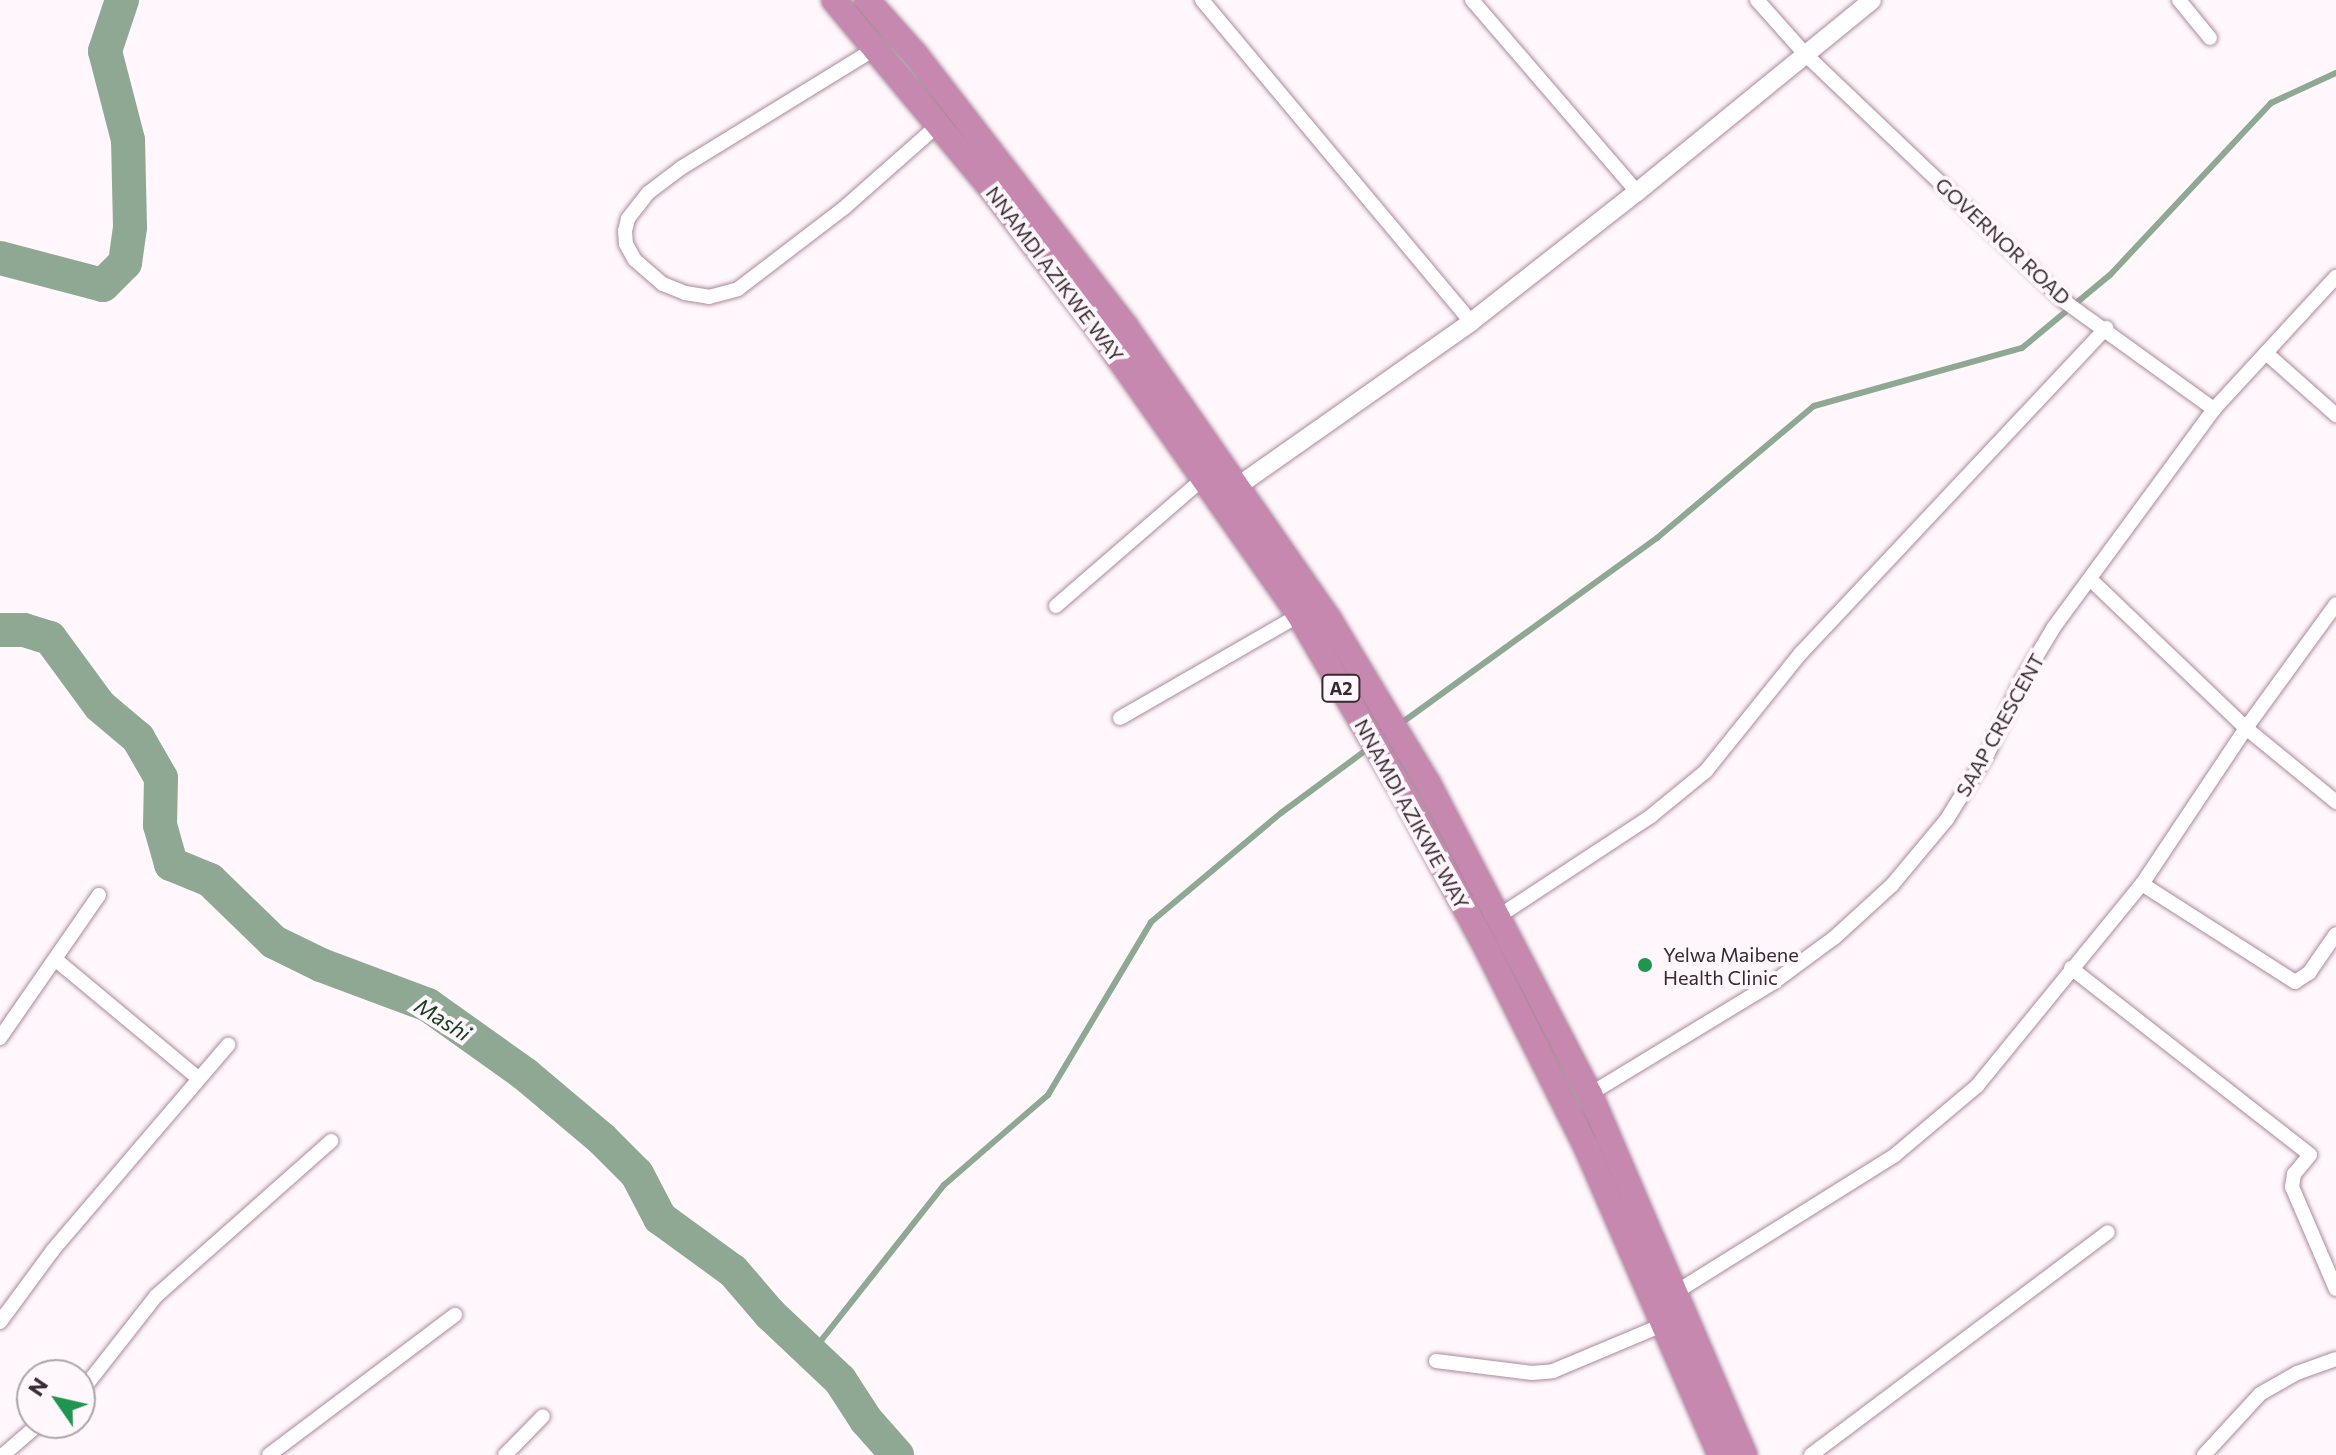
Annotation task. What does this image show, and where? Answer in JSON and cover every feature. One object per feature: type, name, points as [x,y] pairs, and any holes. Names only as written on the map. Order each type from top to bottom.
[{"type":"highway","name":"NNAMDI AZIKWE WAY","points":[[834,0],[938,125],[1096,326],[1205,477],[1229,492],[1338,633],[1428,783],[1590,1094],[1745,1455]]},
{"type":"highway","name":"NNAMDI AZIKWE WAY","points":[[867,0],[916,55],[1126,327],[1229,492],[1404,795],[1489,953],[1587,1149],[1720,1455]]},
{"type":"street","points":[[1202,0],[1471,322]]},
{"type":"street","points":[[1472,0],[1637,192]]},
{"type":"street","name":"GOVERNOR ROAD","points":[[1757,0],[1806,55],[2064,301],[2106,328],[2214,409]]},
{"type":"street","points":[[1229,492],[1471,322],[1637,192],[1872,0]]},
{"type":"street","points":[[2179,0],[2210,38]]},
{"type":"street","points":[[876,48],[681,168],[648,193],[628,219],[625,231],[626,244],[635,260],[663,284],[685,293],[709,297],[738,289],[844,208],[938,125]]},
{"type":"street","name":"SAAP CRESCENT","points":[[1590,1094],[1774,982],[1834,938],[1892,885],[1947,819],[1988,753],[2021,682],[2041,649],[2214,409],[2336,277]]},
{"type":"street","points":[[1499,916],[1651,816],[1706,771],[1801,653],[2106,328]]},
{"type":"street","points":[[2266,353],[2336,415]]},
{"type":"street","points":[[1056,606],[1205,477]]},
{"type":"street","points":[[2090,579],[2246,728],[2336,802]]},
{"type":"street","points":[[1676,1292],[1895,1155],[1977,1086],[2142,884],[2246,728],[2336,604]]},
{"type":"street","points":[[1120,718],[1299,615]]},
{"type":"street","points":[[2142,884],[2285,979],[2295,982],[2309,973],[2336,934]]},
{"type":"street","points":[[0,1038],[99,895]]},
{"type":"street","points":[[55,959],[199,1079]]},
{"type":"street","points":[[2071,968],[2310,1155],[2294,1174],[2292,1187],[2336,1289]]},
{"type":"street","points":[[0,1010],[12,1021]]},
{"type":"street","points":[[0,1322],[53,1250],[228,1045]]},
{"type":"street","points":[[96,1373],[156,1296],[331,1141]]},
{"type":"street","points":[[1811,1455],[2108,1232]]},
{"type":"street","points":[[269,1455],[455,1315]]},
{"type":"street","points":[[1436,1361],[1532,1373],[1553,1371],[1665,1324]]},
{"type":"street","points":[[2204,1455],[2260,1394],[2297,1373],[2336,1359]]},
{"type":"street","points":[[505,1455],[543,1416]]},
{"type":"street","points":[[3,1455],[22,1439]]},
{"type":"waterway","points":[[0,258],[103,285],[125,263],[130,227],[128,140],[105,51],[122,0]]},
{"type":"waterway","points":[[1400,724],[1657,538],[1814,406],[2022,348],[2110,275],[2271,103],[2336,73]]},
{"type":"waterway","name":"Mashi","points":[[0,630],[24,630],[50,638],[100,706],[138,738],[161,778],[160,825],[171,864],[210,880],[274,942],[321,965],[428,1005],[526,1075],[602,1139],[637,1174],[660,1218],[733,1271],[770,1314],[840,1380],[866,1420],[897,1455]]},
{"type":"waterway","points":[[812,1352],[944,1185],[1048,1095],[1151,922],[1281,813],[1369,748]]},
{"type":"place","name":"Yelwa Maibene Health Clinic","points":[[1645,965]]}]
